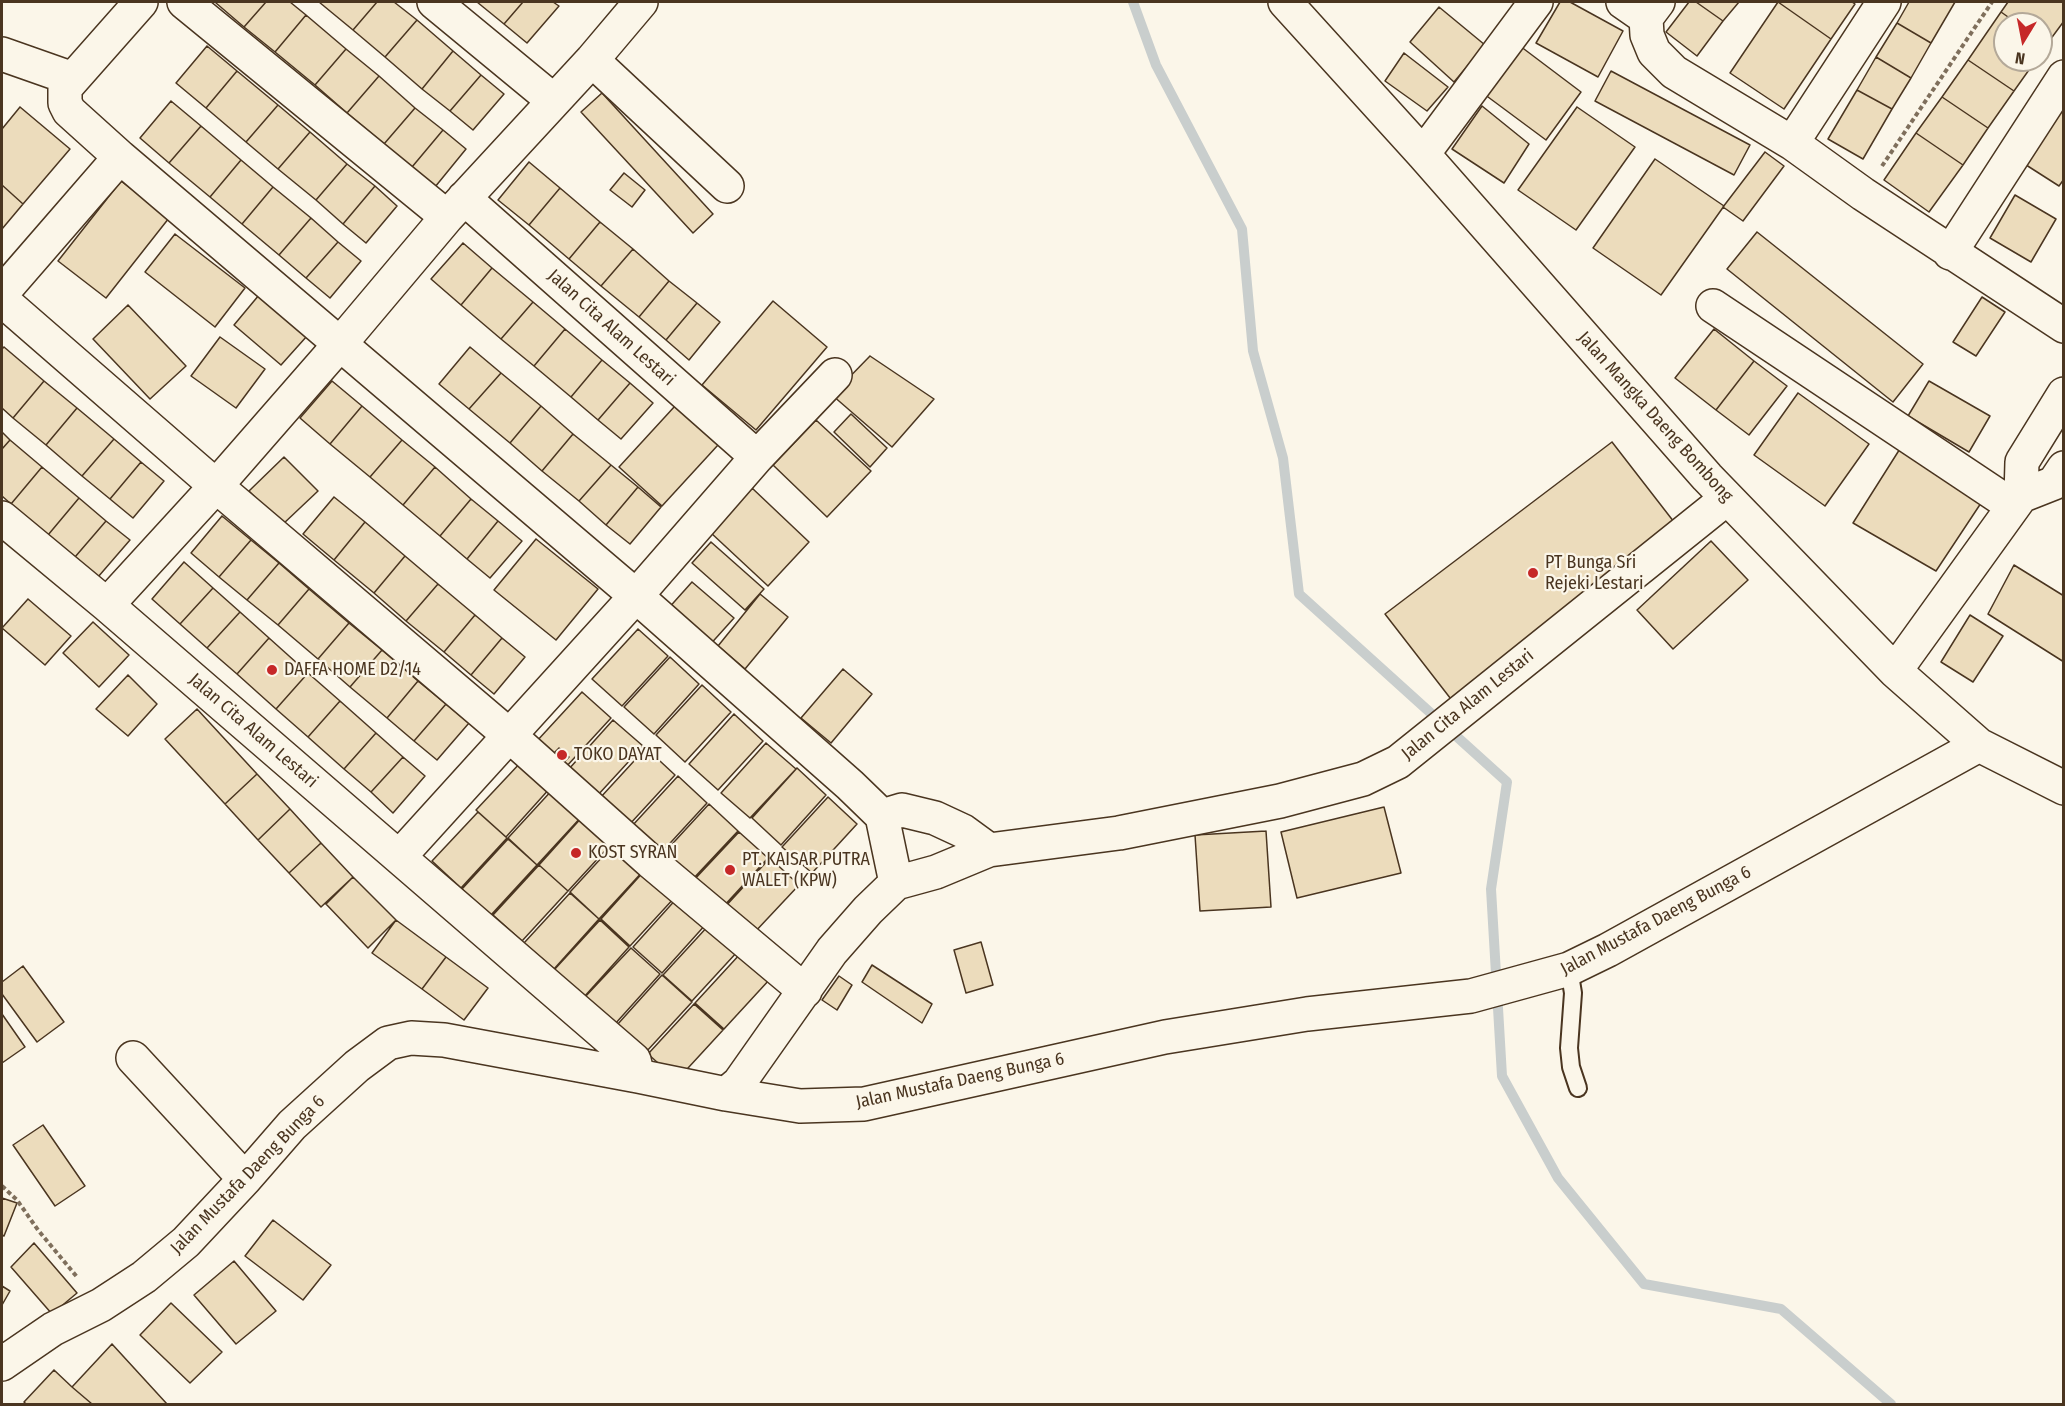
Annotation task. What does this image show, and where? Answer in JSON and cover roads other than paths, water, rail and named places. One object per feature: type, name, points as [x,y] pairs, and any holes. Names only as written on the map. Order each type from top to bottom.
[{"type":"street","points":[[141,2],[65,88],[65,103],[69,111],[120,157],[636,596],[850,785],[882,816],[896,883]]},
{"type":"street","name":"Jalan Cita Alam Lestari","points":[[184,2],[456,208],[757,457]]},
{"type":"street","points":[[434,2],[554,101]]},
{"type":"street","points":[[107,605],[216,486],[456,208],[592,60],[641,2]]},
{"type":"street","points":[[1423,154],[1536,2]]},
{"type":"street","points":[[1792,143],[1884,2]]},
{"type":"street","name":"Jalan Mangka Daeng Bombong","points":[[1293,5],[1726,499],[1895,671],[1979,745],[2064,788]]},
{"type":"street","points":[[1642,7],[1653,52],[1674,72],[1792,143],[1950,253],[2064,326]]},
{"type":"street","points":[[2,54],[74,79]]},
{"type":"street","points":[[592,60],[727,186]]},
{"type":"street","points":[[1950,253],[2064,77]]},
{"type":"street","points":[[2,293],[120,157]]},
{"type":"street","points":[[2,300],[510,736],[651,862],[805,991]]},
{"type":"street","points":[[1713,306],[2017,501]]},
{"type":"street","points":[[399,857],[636,596],[757,457],[835,375]]},
{"type":"street","points":[[2017,501],[2022,462],[2064,394]]},
{"type":"street","points":[[2022,462],[2060,480]]},
{"type":"street","points":[[1895,671],[2017,501],[2060,480]]},
{"type":"street","name":"Jalan Cita Alam Lestari","points":[[732,1088],[832,951],[868,910],[896,883],[936,872],[989,850],[1119,833],[1280,801],[1362,779],[1398,762],[1726,499]]},
{"type":"street","name":"Jalan Cita Alam Lestari","points":[[2,518],[107,605],[399,857],[636,1068]]},
{"type":"street","name":"Jalan Mustafa Daeng Bunga 6","points":[[2,1364],[52,1329],[101,1305],[144,1277],[186,1242],[246,1179],[292,1125],[357,1066],[388,1043],[411,1038],[444,1040],[636,1068],[732,1088],[800,1106],[864,1104],[1165,1037],[1307,1014],[1471,996],[1569,969],[1618,945],[1979,745]]},
{"type":"street","points":[[882,816],[902,810],[935,818],[963,831],[989,850]]},
{"type":"street","points":[[133,1058],[246,1179]]},
{"type":"lane","points":[[1569,969],[1573,993],[1569,1048],[1571,1067],[1578,1088]]},
{"type":"waterway","points":[[1133,2],[1156,65],[1242,229],[1253,351],[1283,458],[1299,594],[1507,782],[1491,889],[1502,1076],[1558,1178],[1644,1284],[1781,1309],[1891,1404]]},
{"type":"place","name":"PT Bunga Sri Rejeki Lestari","points":[[1533,573]]},
{"type":"place","name":"DAFFA HOME D2/14","points":[[272,670]]},
{"type":"place","name":"TOKO DAYAT","points":[[562,755]]},
{"type":"place","name":"KOST SYRAN","points":[[576,853]]},
{"type":"place","name":"PT. KAISAR PUTRA WALET (KPW)","points":[[730,870]]}]
